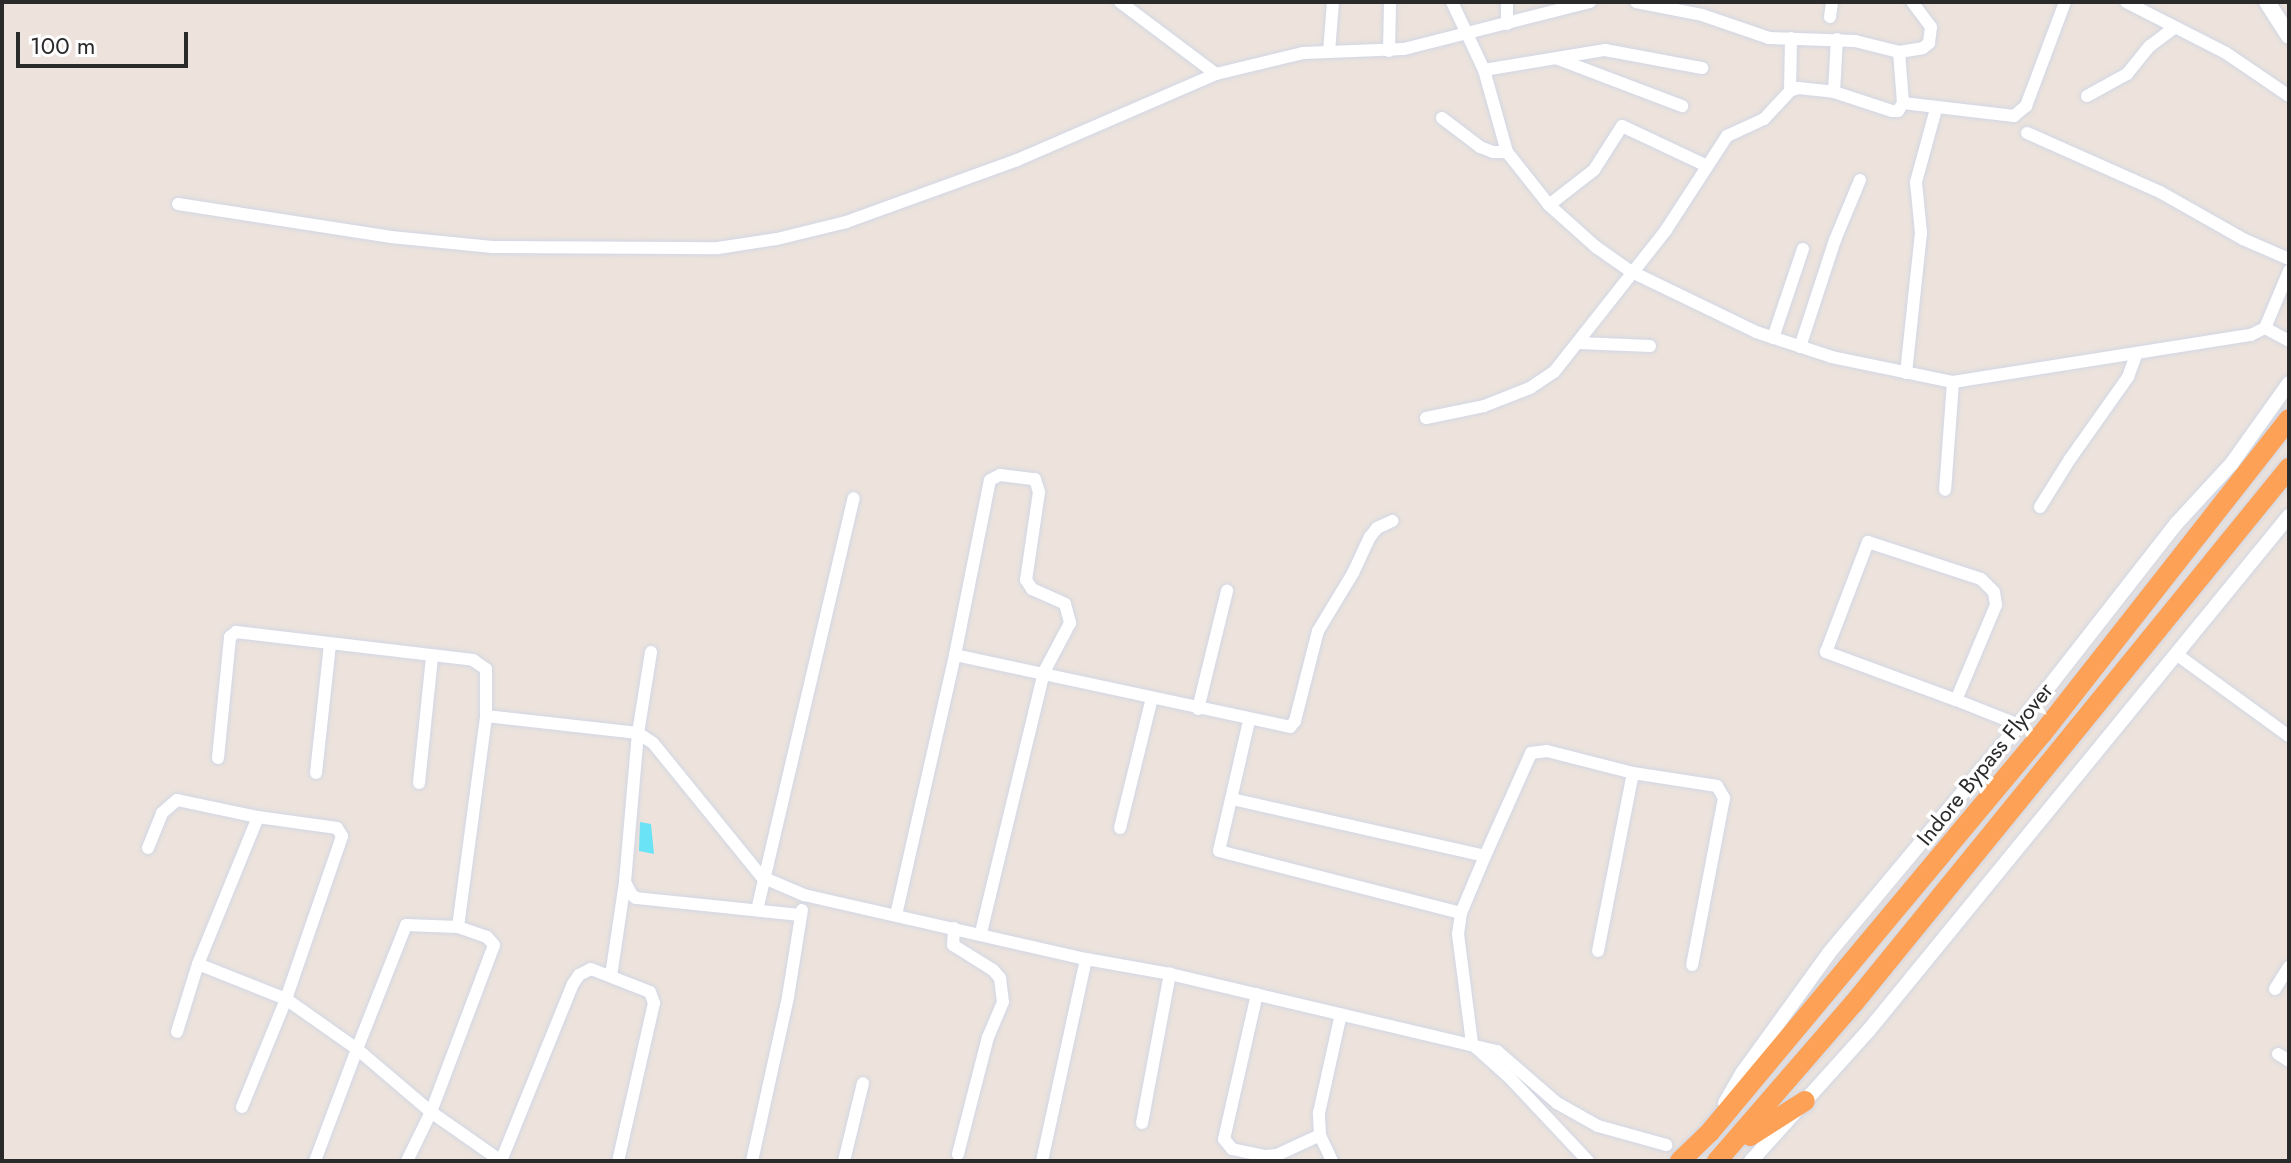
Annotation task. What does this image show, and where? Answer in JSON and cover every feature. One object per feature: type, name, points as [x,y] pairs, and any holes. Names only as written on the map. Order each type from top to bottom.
[{"type":"highway","name":"Indore Bypass Flyover","points":[[1680,1161],[1710,1132],[2004,780],[2289,419]]},
{"type":"highway","points":[[1723,1155],[2044,773],[2289,468]]},
{"type":"highway","points":[[1723,1155],[1805,1101]]},
{"type":"main road","points":[[2267,2],[2288,32]]},
{"type":"street","points":[[1120,2],[1216,74]]},
{"type":"street","points":[[1329,52],[1333,2]]},
{"type":"street","points":[[1389,51],[1390,2]]},
{"type":"street","points":[[1452,2],[1484,70],[1507,152],[1549,205],[1630,271],[1773,338],[1906,373],[1953,382],[2236,338],[2265,328],[2289,341]]},
{"type":"street","points":[[1507,2],[1507,24]]},
{"type":"street","points":[[178,204],[391,237],[493,247],[718,248],[777,239],[846,222],[1017,160],[1216,74],[1303,53],[1389,51],[1466,35],[1590,2]]},
{"type":"street","points":[[1636,2],[1702,15],[1769,38],[1837,39],[1899,52],[1923,48],[1929,43],[1931,27],[1912,2]]},
{"type":"street","points":[[1830,17],[1832,2]]},
{"type":"street","points":[[1903,103],[2014,116],[2021,113],[2065,2]]},
{"type":"street","points":[[2126,2],[2226,53],[2289,96]]},
{"type":"street","points":[[2087,96],[2127,74],[2150,46],[2175,27]]},
{"type":"street","points":[[1790,91],[1791,38]]},
{"type":"street","points":[[1834,92],[1837,39]]},
{"type":"street","points":[[1484,70],[1619,51],[1702,68]]},
{"type":"street","points":[[1426,418],[1484,406],[1530,388],[1554,372],[1579,343],[1630,271],[1666,230],[1727,136],[1764,119],[1790,91],[1798,88],[1834,92],[1898,111],[1903,103],[1899,52]]},
{"type":"street","points":[[1555,58],[1682,106]]},
{"type":"street","points":[[1906,373],[1921,233],[1916,182],[1936,109]]},
{"type":"street","points":[[1442,118],[1480,147],[1493,152],[1507,152]]},
{"type":"street","points":[[1549,205],[1594,170],[1622,126],[1707,166]]},
{"type":"street","points":[[2027,133],[2160,192],[2243,239],[2289,259]]},
{"type":"street","points":[[1800,347],[1835,240],[1860,180]]},
{"type":"street","points":[[1773,338],[1803,249]]},
{"type":"street","points":[[2265,328],[2289,271]]},
{"type":"street","points":[[1579,343],[1650,346]]},
{"type":"street","points":[[2040,507],[2123,385],[2136,355]]},
{"type":"street","points":[[1945,490],[1951,446],[1953,382]]},
{"type":"street","points":[[1710,1132],[1743,1072],[1820,965],[2019,725],[2176,524],[2232,463],[2289,383]]},
{"type":"street","points":[[896,915],[955,655],[990,480],[1000,475],[1035,479],[1039,492],[1026,580],[1032,589],[1065,604],[1070,623],[1044,672],[981,933]]},
{"type":"street","points":[[757,910],[762,877],[854,498]]},
{"type":"street","points":[[1751,1161],[1869,1030],[2289,516]]},
{"type":"street","points":[[955,655],[1044,672],[1249,721],[1290,727],[1295,721],[1318,631],[1353,573],[1370,537],[1377,528],[1392,521]]},
{"type":"street","points":[[1956,700],[1996,605],[1994,592],[1981,579],[1868,542],[1826,652],[2019,725]]},
{"type":"street","points":[[1198,709],[1227,591]]},
{"type":"street","points":[[218,758],[230,637],[246,631],[330,645],[483,663],[486,669],[486,716],[458,927]]},
{"type":"street","points":[[316,773],[330,645]]},
{"type":"street","points":[[611,976],[625,882],[638,733],[651,652]]},
{"type":"street","points":[[2176,654],[2289,736]]},
{"type":"street","points":[[419,783],[432,657]]},
{"type":"street","points":[[1120,828],[1152,698]]},
{"type":"street","points":[[486,716],[638,733],[653,743],[762,877],[804,895],[1086,959],[1170,974],[1497,1051],[1557,1103],[1598,1126],[1666,1145]]},
{"type":"street","points":[[1249,721],[1219,851],[1461,913]]},
{"type":"street","points":[[1588,1161],[1510,1078],[1472,1044],[1458,934],[1461,913],[1531,753],[1547,751],[1633,773],[1717,786],[1723,793],[1692,965]]},
{"type":"street","points":[[1598,951],[1633,773]]},
{"type":"street","points":[[1232,799],[1485,856]]},
{"type":"street","points":[[148,848],[162,813],[177,800],[258,817],[337,828],[342,836],[286,999],[242,1107]]},
{"type":"street","points":[[177,1032],[198,964],[258,817]]},
{"type":"street","points":[[625,882],[636,898],[801,915]]},
{"type":"street","points":[[752,1161],[788,997],[804,895]]},
{"type":"street","points":[[315,1161],[406,925],[458,927],[487,937],[494,945],[431,1112],[407,1161]]},
{"type":"street","points":[[954,928],[953,945],[993,970],[1000,978],[1003,1002],[988,1037],[958,1154]]},
{"type":"street","points":[[1042,1161],[1086,959]]},
{"type":"street","points":[[198,964],[286,999],[357,1049],[431,1112],[501,1161],[579,975],[591,969],[650,992],[654,1003],[618,1161]]},
{"type":"street","points":[[2275,989],[2289,967]]},
{"type":"street","points":[[1142,1123],[1170,974]]},
{"type":"street","points":[[1257,994],[1224,1139],[1232,1149],[1266,1156],[1277,1155],[1320,1135]]},
{"type":"street","points":[[1332,1161],[1320,1135],[1319,1113],[1341,1014]]},
{"type":"street","points":[[844,1161],[863,1083]]},
{"type":"water","points":[[640,822],[651,824],[654,854],[639,851]]}]
